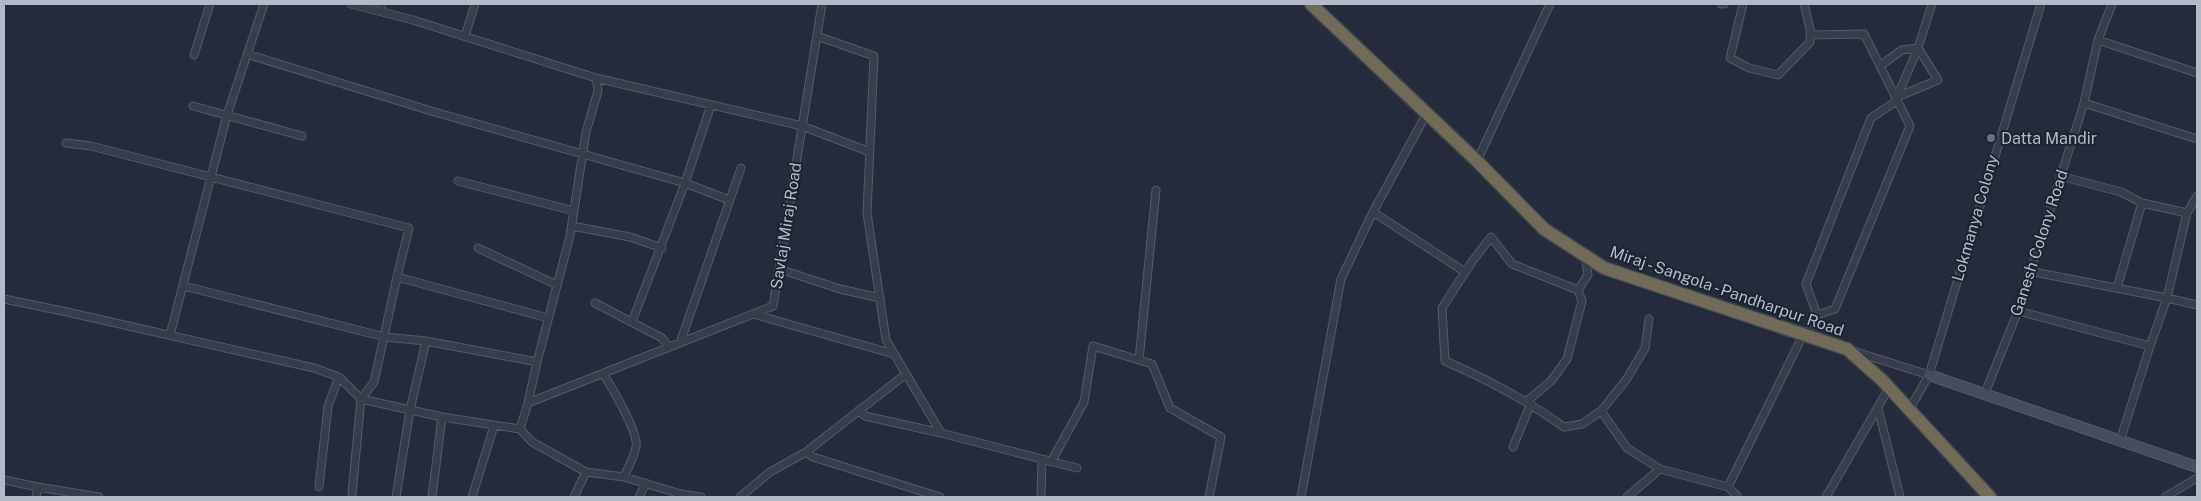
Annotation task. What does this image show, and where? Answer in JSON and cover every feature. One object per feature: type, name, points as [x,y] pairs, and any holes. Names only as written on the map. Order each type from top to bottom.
[{"type":"highway","name":"Miraj - Sangola - Pandharpur Road","points":[[1311,4],[1477,161],[1544,229],[1604,268],[1847,349],[1889,388],[1990,497]]},
{"type":"street","points":[[194,55],[210,4]]},
{"type":"street","points":[[170,335],[227,115],[264,4]]},
{"type":"street","points":[[351,4],[381,8],[596,78],[802,126],[870,152]]},
{"type":"street","points":[[465,36],[474,4]]},
{"type":"street","name":"Savlaj Miraj Road","points":[[528,403],[604,375],[773,306],[822,4]]},
{"type":"street","points":[[1477,161],[1550,4]]},
{"type":"street","points":[[1743,4],[1730,58],[1749,68],[1778,75],[1810,42],[1804,4]]},
{"type":"street","points":[[1897,99],[1918,48],[1932,4]]},
{"type":"street","name":"Lokmanya Colony","points":[[1909,410],[1929,375],[2041,4]]},
{"type":"street","name":"Ganesh Colony Road","points":[[1985,393],[2018,311],[2029,271],[2084,104],[2098,40],[2112,4]]},
{"type":"street","points":[[1728,487],[1817,315],[1835,309],[1910,126],[1864,34],[1810,35]]},
{"type":"street","points":[[817,36],[874,56],[867,213],[886,340],[941,433]]},
{"type":"street","points":[[2098,40],[2197,73]]},
{"type":"street","points":[[1880,66],[1902,50],[1918,48]]},
{"type":"street","points":[[1817,315],[1806,284],[1871,118],[1897,99],[1938,80],[1918,48]]},
{"type":"street","points":[[247,54],[431,111],[685,184],[729,200]]},
{"type":"street","points":[[520,429],[572,226],[586,132],[598,91],[596,78]]},
{"type":"street","points":[[2084,104],[2197,139]]},
{"type":"street","points":[[632,322],[662,248],[710,105]]},
{"type":"street","points":[[193,106],[302,136]]},
{"type":"street","points":[[1301,497],[1341,278],[1427,113]]},
{"type":"street","points":[[66,143],[91,146],[409,228],[374,382],[361,399],[352,494]]},
{"type":"street","points":[[680,343],[741,168]]},
{"type":"street","points":[[2060,176],[2121,192],[2142,203],[2187,212]]},
{"type":"street","points":[[458,180],[574,211]]},
{"type":"street","points":[[1139,360],[1156,190]]},
{"type":"street","points":[[2120,441],[2167,298],[2187,212],[2197,196]]},
{"type":"street","points":[[2117,288],[2142,203]]},
{"type":"street","points":[[1374,212],[1465,272]]},
{"type":"street","points":[[572,226],[630,237],[662,248]]},
{"type":"street","points":[[1513,447],[1529,402],[1551,381],[1567,359],[1582,301],[1578,290],[1512,264],[1491,237],[1465,272],[1442,308],[1445,361],[1484,378],[1529,402],[1564,427],[1582,424],[1601,411],[1626,380],[1645,348],[1649,319]]},
{"type":"street","points":[[478,248],[557,285]]},
{"type":"street","points":[[1578,290],[1588,274],[1585,256]]},
{"type":"street","points":[[779,268],[840,289],[880,298]]},
{"type":"street","points":[[2029,271],[2197,305]]},
{"type":"street","points":[[398,277],[548,318]]},
{"type":"street","points":[[184,286],[385,337],[426,341],[537,362]]},
{"type":"street","points":[[4,299],[314,368],[339,377],[361,399],[442,417],[520,429],[532,442],[586,472],[624,477],[700,497]]},
{"type":"street","points":[[595,303],[662,338],[669,347]]},
{"type":"street","points":[[2018,311],[2150,346]]},
{"type":"street","points":[[752,314],[894,354]]},
{"type":"street","points":[[396,497],[410,410],[426,341]]},
{"type":"street","points":[[1051,462],[1084,402],[1093,346],[1152,364],[1170,408],[1221,437],[1209,497]]},
{"type":"street","points":[[1847,349],[1985,393],[2197,467]]},
{"type":"street","points":[[740,497],[770,472],[806,452],[906,374]]},
{"type":"street","points":[[604,375],[627,417],[636,440],[636,447],[624,477]]},
{"type":"street","points":[[319,487],[328,406],[339,377]]},
{"type":"street","points":[[1826,497],[1889,388]]},
{"type":"street","points":[[1878,408],[1900,497]]},
{"type":"street","points":[[859,410],[866,416],[1077,468]]},
{"type":"street","points":[[1601,411],[1627,448],[1660,469],[1728,487],[1738,497]]},
{"type":"street","points":[[432,497],[442,417]]},
{"type":"street","points":[[472,497],[494,426]]},
{"type":"street","points":[[806,452],[813,457],[940,497]]},
{"type":"street","points":[[1041,497],[1042,459]]},
{"type":"street","points":[[1627,497],[1660,469]]},
{"type":"street","points":[[574,497],[586,472]]},
{"type":"street","points":[[2165,497],[2197,478]]},
{"type":"street","points":[[4,480],[99,497]]},
{"type":"street","points":[[639,497],[646,483]]},
{"type":"street","points":[[36,497],[38,487]]},
{"type":"place","name":"Datta Mandir","points":[[1991,138]]}]
